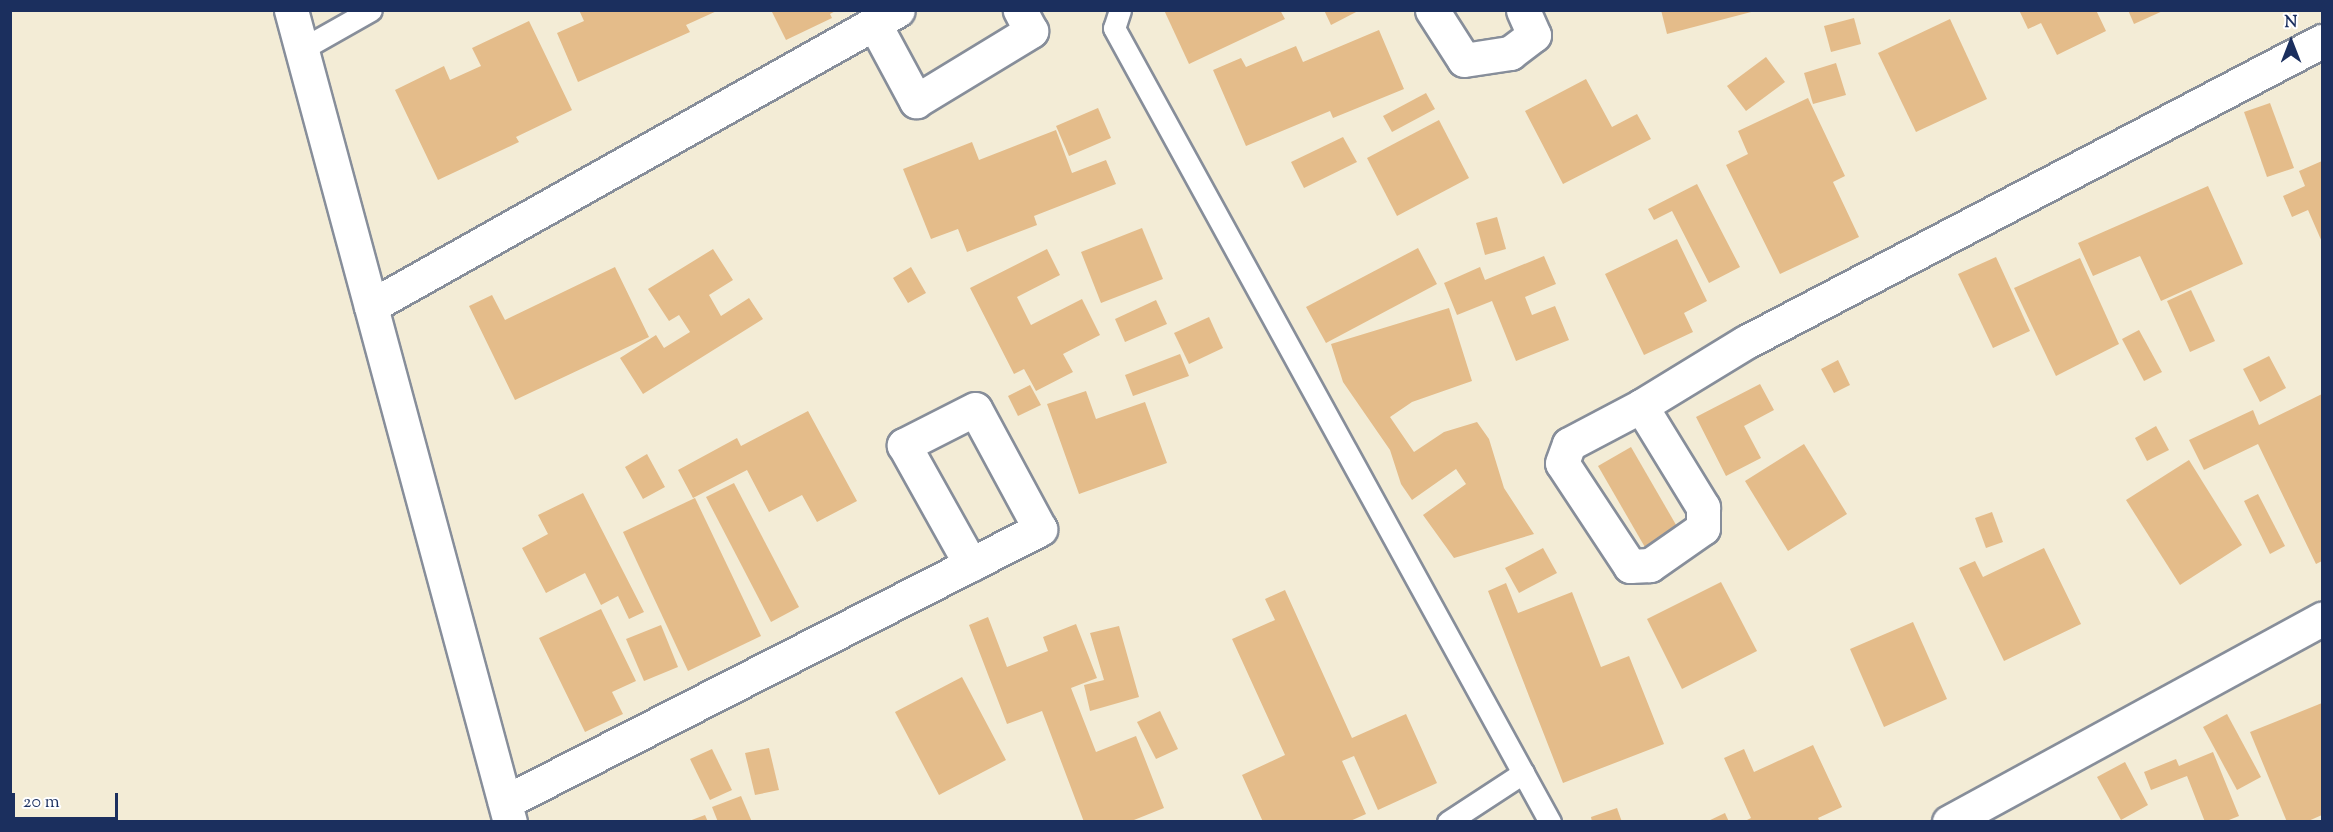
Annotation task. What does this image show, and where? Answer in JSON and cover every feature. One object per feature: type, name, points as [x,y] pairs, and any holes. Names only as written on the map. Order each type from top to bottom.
[{"type":"street","points":[[291,10],[508,812],[1040,530],[975,409],[904,445],[971,565]]},
{"type":"street","points":[[371,306],[886,17],[916,101],[1031,31],[1020,10]]},
{"type":"street","points":[[1432,10],[1464,60],[1510,53],[1534,35],[1523,10]]},
{"type":"street","points":[[1641,406],[1703,507],[1703,528],[1650,565],[1630,566],[1562,463],[1569,444],[1641,406],[1746,342],[2322,41]]},
{"type":"street","points":[[1949,822],[2322,619]]},
{"type":"lane","points":[[302,49],[371,10]]},
{"type":"lane","points":[[1120,10],[1114,28],[1550,822]]},
{"type":"lane","points":[[1448,822],[1523,773]]},
{"type":"building","points":[[579,10],[719,10],[686,25],[690,32],[578,82],[557,33],[584,21]]},
{"type":"building","points":[[771,10],[837,10],[830,14],[832,18],[786,40]]},
{"type":"building","points":[[1164,10],[1280,10],[1285,19],[1189,64]]},
{"type":"building","points":[[1324,10],[1360,10],[1331,25]]},
{"type":"building","points":[[1661,10],[1754,10],[1755,11],[1667,34]]},
{"type":"building","points":[[2019,10],[2096,10],[2106,31],[2057,55],[2041,23],[2028,29]]},
{"type":"building","points":[[2128,10],[2165,10],[2134,24]]},
{"type":"building","points":[[1854,18],[1861,44],[1831,52],[1824,26]]},
{"type":"building","points":[[1950,19],[1987,99],[1916,132],[1878,53]]},
{"type":"building","points":[[529,21],[572,110],[516,137],[519,142],[438,180],[395,90],[444,66],[450,80],[481,66],[472,48]]},
{"type":"building","points":[[1379,30],[1404,89],[1333,118],[1330,111],[1246,146],[1213,70],[1241,58],[1246,67],[1296,46],[1303,62]]},
{"type":"building","points":[[1766,57],[1785,82],[1746,111],[1727,86]]},
{"type":"building","points":[[1836,63],[1846,95],[1813,104],[1804,73]]},
{"type":"building","points":[[1586,79],[1612,127],[1637,114],[1651,139],[1563,184],[1525,111]]},
{"type":"building","points":[[1426,93],[1435,109],[1392,132],[1383,116]]},
{"type":"building","points":[[1808,98],[1845,176],[1833,182],[1859,237],[1780,274],[1726,165],[1748,154],[1738,131]]},
{"type":"building","points":[[2270,103],[2294,168],[2267,177],[2244,112]]},
{"type":"building","points":[[1098,108],[1111,138],[1069,156],[1056,126]]},
{"type":"building","points":[[1439,120],[1469,178],[1397,216],[1367,158]]},
{"type":"building","points":[[1056,130],[1072,173],[1106,160],[1116,184],[1034,216],[1037,225],[967,252],[958,229],[931,239],[903,169],[972,142],[979,160]]},
{"type":"building","points":[[1343,137],[1357,162],[1304,188],[1291,162]]},
{"type":"building","points":[[2322,161],[2322,242],[2308,210],[2292,217],[2283,196],[2305,186],[2299,171]]},
{"type":"building","points":[[1697,184],[1740,267],[1709,283],[1672,211],[1654,220],[1648,209]]},
{"type":"building","points":[[2208,186],[2243,264],[2161,301],[2140,256],[2093,276],[2078,243]]},
{"type":"building","points":[[1497,217],[1506,249],[1485,255],[1476,223]]},
{"type":"building","points":[[1142,228],[1163,279],[1101,303],[1081,252]]},
{"type":"building","points":[[1677,239],[1707,301],[1684,313],[1693,332],[1644,355],[1605,274]]},
{"type":"building","points":[[1418,248],[1437,284],[1326,343],[1306,307]]},
{"type":"building","points":[[713,249],[733,280],[709,295],[721,316],[749,298],[763,319],[643,394],[620,358],[656,335],[664,348],[690,332],[679,315],[669,321],[648,289]]},
{"type":"building","points":[[1047,249],[1060,275],[1017,297],[1031,325],[1082,299],[1100,335],[1063,354],[1073,372],[1036,391],[1024,369],[1014,374],[970,288]]},
{"type":"building","points":[[1544,256],[1556,284],[1525,297],[1532,315],[1555,306],[1569,340],[1516,361],[1492,301],[1457,315],[1444,283],[1480,267],[1485,280]]},
{"type":"building","points":[[1996,257],[2030,331],[1993,348],[1958,274]]},
{"type":"building","points":[[2080,258],[2119,344],[2056,376],[2014,288]]},
{"type":"building","points":[[615,267],[649,337],[515,400],[469,306],[492,295],[505,320]]},
{"type":"building","points":[[911,267],[926,293],[908,303],[893,278]]},
{"type":"building","points":[[2191,290],[2215,341],[2190,352],[2167,301]]},
{"type":"building","points":[[1156,300],[1167,324],[1125,342],[1115,319]]},
{"type":"building","points":[[1449,308],[1472,381],[1412,402],[1390,417],[1414,452],[1444,432],[1477,422],[1489,439],[1504,488],[1534,534],[1454,558],[1423,515],[1466,484],[1456,469],[1412,500],[1401,484],[1390,450],[1343,382],[1331,344]]},
{"type":"building","points":[[1209,317],[1223,348],[1189,364],[1174,333]]},
{"type":"building","points":[[2139,330],[2162,372],[2144,381],[2122,339]]},
{"type":"building","points":[[1180,354],[1189,376],[1133,396],[1125,375]]},
{"type":"building","points":[[2269,356],[2286,388],[2260,402],[2243,369]]},
{"type":"building","points":[[1838,360],[1850,385],[1834,393],[1821,369]]},
{"type":"building","points":[[1760,384],[1774,410],[1744,426],[1761,458],[1726,476],[1696,417]]},
{"type":"building","points":[[1030,385],[1041,405],[1018,416],[1008,396]]},
{"type":"building","points":[[1086,391],[1096,419],[1145,402],[1167,463],[1079,494],[1047,404]]},
{"type":"building","points":[[2322,394],[2322,561],[2316,564],[2258,444],[2204,470],[2189,440],[2253,410],[2259,425]]},
{"type":"building","points":[[808,411],[857,501],[817,522],[802,495],[769,512],[747,470],[693,498],[678,470],[737,438],[741,446]]},
{"type":"building","points":[[2156,426],[2169,450],[2147,461],[2135,438]]},
{"type":"building","points":[[1804,444],[1847,514],[1788,551],[1745,481]]},
{"type":"building","points":[[1631,447],[1679,530],[1646,549],[1598,466]]},
{"type":"building","points":[[647,454],[665,487],[643,499],[625,467]]},
{"type":"building","points":[[2189,460],[2242,545],[2180,585],[2126,500]]},
{"type":"building","points":[[734,483],[799,607],[771,622],[706,497]]},
{"type":"building","points":[[583,493],[644,612],[629,619],[618,596],[601,605],[585,573],[546,593],[522,548],[548,534],[538,515]]},
{"type":"building","points":[[2258,494],[2285,546],[2270,554],[2244,501]]},
{"type":"building","points":[[695,498],[761,636],[688,671],[623,532]]},
{"type":"building","points":[[1992,512],[2003,542],[1986,548],[1975,518]]},
{"type":"building","points":[[1543,548],[1557,573],[1519,593],[1505,568]]},
{"type":"building","points":[[2044,548],[2081,624],[2004,661],[1959,568],[1975,561],[1983,577]]},
{"type":"building","points":[[1721,582],[1757,651],[1682,689],[1647,619]]},
{"type":"building","points":[[1506,583],[1518,613],[1572,592],[1601,667],[1629,656],[1664,744],[1563,783],[1488,591]]},
{"type":"building","points":[[1285,590],[1352,738],[1406,714],[1437,783],[1378,810],[1354,756],[1342,761],[1366,814],[1348,822],[1263,822],[1242,775],[1285,755],[1232,639],[1275,620],[1265,599]]},
{"type":"building","points":[[601,609],[636,681],[612,692],[623,714],[585,732],[539,638]]},
{"type":"building","points":[[988,617],[1007,667],[1048,651],[1043,637],[1076,624],[1097,678],[1071,688],[1096,752],[1136,736],[1164,808],[1129,822],[1084,822],[1042,711],[1007,724],[969,625]]},
{"type":"building","points":[[1913,622],[1947,699],[1884,727],[1850,649]]},
{"type":"building","points":[[661,625],[678,667],[644,681],[626,639]]},
{"type":"building","points":[[1119,626],[1139,697],[1090,711],[1084,685],[1104,680],[1090,633]]},
{"type":"building","points":[[962,677],[1006,760],[939,795],[895,712]]},
{"type":"building","points":[[2322,703],[2322,815],[2306,822],[2287,822],[2250,732]]},
{"type":"building","points":[[1160,711],[1178,749],[1156,759],[1137,722]]},
{"type":"building","points":[[2227,714],[2261,777],[2237,790],[2203,727]]},
{"type":"building","points":[[1813,745],[1842,807],[1818,818],[1820,822],[1743,822],[1751,818],[1724,758],[1744,749],[1754,772]]},
{"type":"building","points":[[769,748],[779,790],[755,795],[745,753]]},
{"type":"building","points":[[712,749],[732,790],[710,800],[690,759]]},
{"type":"building","points":[[2213,752],[2239,816],[2224,822],[2205,822],[2187,776],[2151,790],[2144,772],[2176,759],[2179,766]]},
{"type":"building","points":[[2125,762],[2148,805],[2121,820],[2097,777]]},
{"type":"building","points":[[741,796],[752,822],[718,822],[712,807]]},
{"type":"building","points":[[1617,808],[1622,822],[1592,822],[1591,817]]},
{"type":"building","points":[[1725,813],[1729,822],[1706,822]]},
{"type":"building","points":[[705,815],[708,822],[689,822],[689,821]]}]
